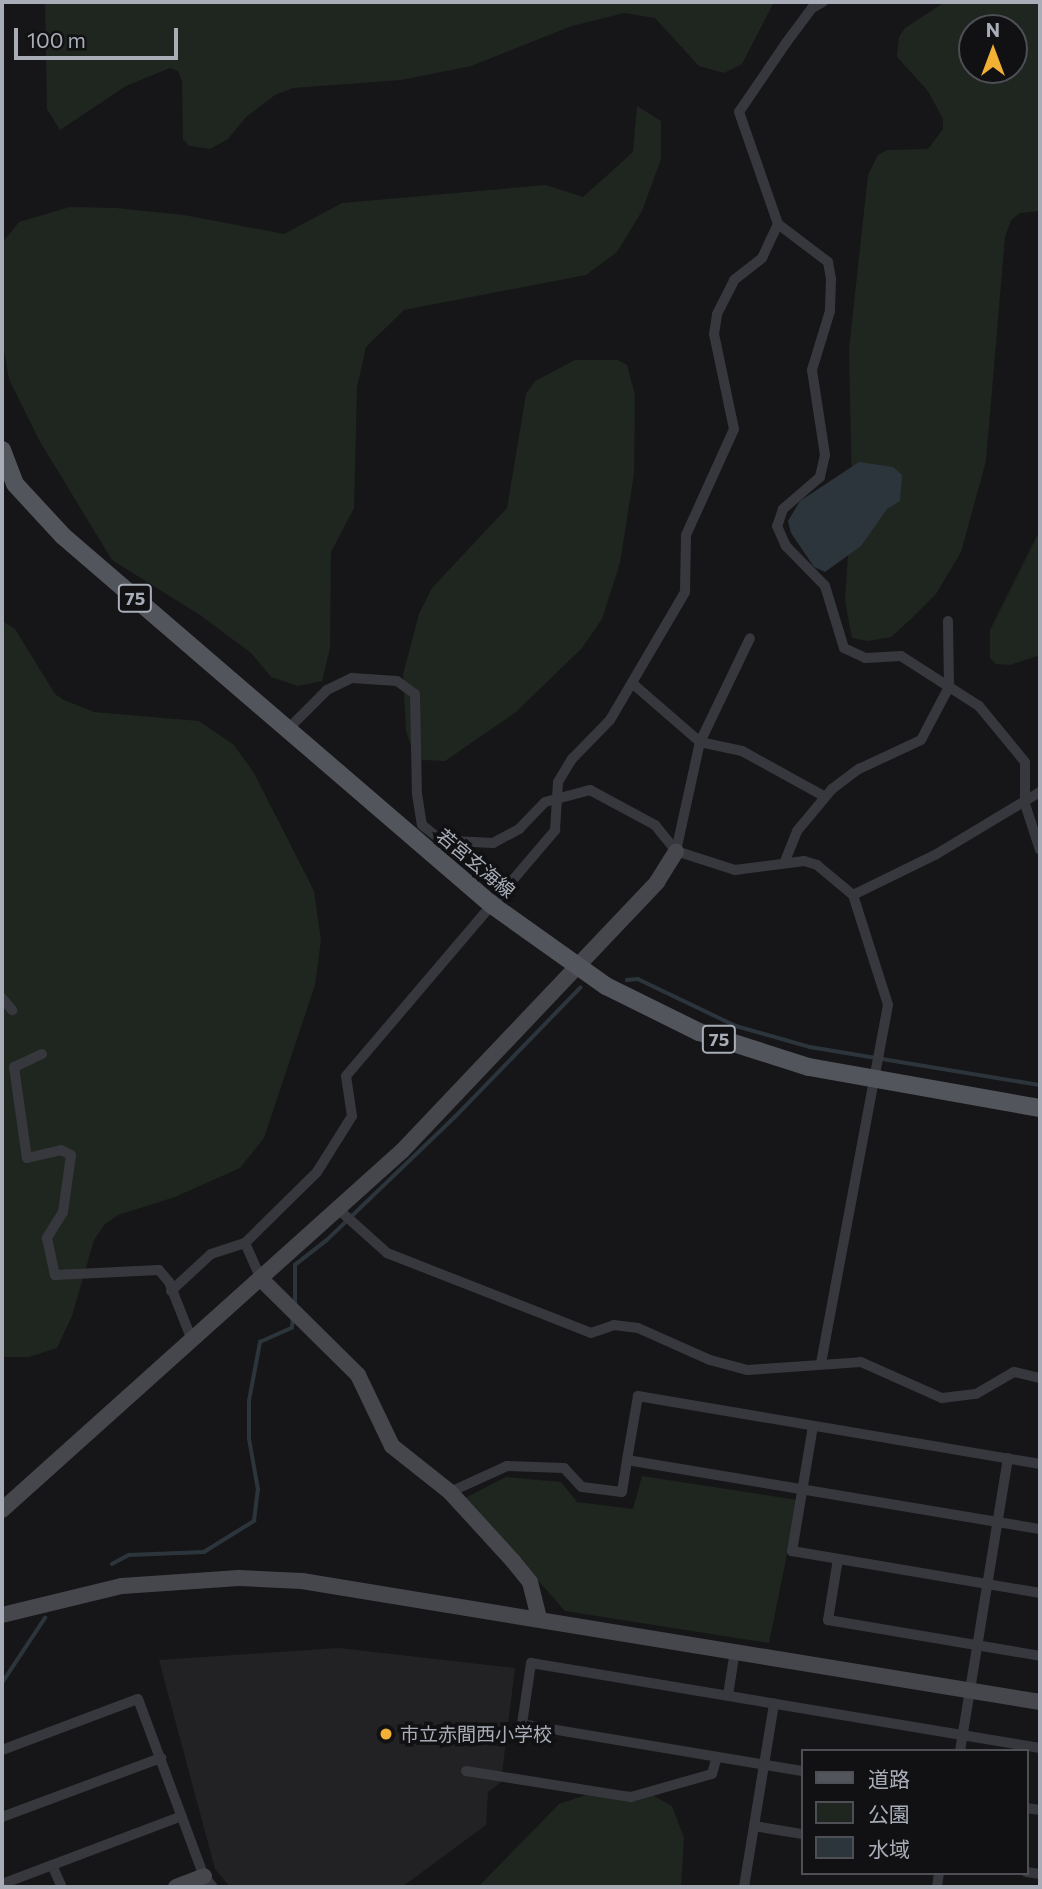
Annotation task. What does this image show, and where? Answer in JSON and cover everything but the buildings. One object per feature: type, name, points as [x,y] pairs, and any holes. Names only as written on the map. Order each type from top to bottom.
[{"type":"main road","name":"若宮玄海線","points":[[2,450],[15,484],[40,516],[492,905],[578,967],[647,1008],[699,1032],[808,1067],[1040,1108]]},
{"type":"street","points":[[823,2],[812,8],[739,112],[778,224],[828,262],[831,279],[830,311],[812,370],[825,456],[820,477],[783,509],[777,526],[786,546],[825,586],[844,648],[865,659],[901,656],[979,706],[1025,762],[1025,803],[1040,850]]},
{"type":"street","points":[[171,1291],[211,1254],[245,1243],[317,1172],[349,1121],[346,1076],[555,830],[558,782],[572,760],[610,720],[685,592],[686,535],[734,429],[714,334],[717,314],[734,280],[762,258],[778,224]]},
{"type":"street","points":[[785,861],[797,831],[824,796],[859,769],[921,740],[949,687],[948,621]]},
{"type":"street","points":[[2,1510],[402,1151],[657,882],[676,851],[699,741],[750,638]]},
{"type":"street","points":[[288,729],[327,690],[352,678],[397,681],[415,694],[417,794],[422,825],[435,835],[453,841],[493,843],[519,829],[555,797],[590,790],[655,825],[676,851],[735,870],[785,861],[817,865],[853,895],[887,990],[888,1005],[821,1362]]},
{"type":"street","points":[[632,683],[699,741],[742,751],[824,796]]},
{"type":"street","points":[[853,895],[1025,803],[1040,792]]},
{"type":"street","points":[[2,998],[12,1010]]},
{"type":"street","points":[[42,1054],[14,1067],[27,1158],[61,1150],[71,1155],[62,1212],[47,1238],[55,1275],[152,1268],[165,1276],[192,1340]]},
{"type":"street","points":[[338,1209],[387,1253],[591,1333],[614,1325],[638,1328],[710,1360],[748,1370],[821,1362],[861,1362],[898,1382],[942,1398],[976,1394],[1014,1372],[1040,1378]]},
{"type":"street","points":[[245,1243],[261,1279],[358,1375],[392,1446],[450,1492],[530,1582],[539,1618]]},
{"type":"street","points":[[450,1492],[507,1466],[564,1468],[582,1487],[622,1492],[638,1396],[1040,1464]]},
{"type":"street","points":[[813,1426],[792,1551],[1040,1593]]},
{"type":"street","points":[[960,1749],[1008,1458]]},
{"type":"street","points":[[628,1460],[1040,1529]]},
{"type":"street","points":[[838,1559],[828,1620],[1040,1657]]},
{"type":"street","points":[[2,1615],[122,1586],[239,1578],[329,1584],[1040,1702]]},
{"type":"street","points":[[729,1695],[735,1651]]},
{"type":"street","points":[[800,1771],[522,1724],[531,1663],[1040,1748]]},
{"type":"street","points":[[2,1750],[138,1699],[209,1882],[176,1887]]},
{"type":"street","points":[[744,1887],[774,1703]]},
{"type":"street","points":[[466,1771],[631,1797],[712,1774],[717,1756]]},
{"type":"street","points":[[2,1817],[160,1758]]},
{"type":"street","points":[[2,1884],[182,1816]]},
{"type":"street","points":[[754,1826],[800,1835]]},
{"type":"street","points":[[52,1865],[62,1887]]},
{"type":"shaded area","points":[[339,1648],[515,1668],[501,1782],[488,1792],[486,1825],[402,1887],[230,1887],[215,1869],[159,1660]]},
{"type":"green space","points":[[45,2],[774,2],[742,64],[724,73],[699,66],[655,18],[624,13],[572,26],[471,66],[401,80],[293,88],[275,95],[246,117],[228,139],[210,149],[189,146],[183,139],[182,81],[178,71],[170,68],[126,86],[60,130],[47,109]]},
{"type":"green space","points":[[945,2],[1040,2],[1040,211],[1020,213],[1011,220],[1005,237],[986,461],[961,552],[936,594],[912,618],[891,637],[868,641],[852,638],[845,601],[852,492],[849,349],[868,175],[878,155],[887,150],[928,149],[943,129],[943,119],[928,91],[897,57],[899,37],[905,28]]},
{"type":"green space","points":[[637,106],[661,121],[661,159],[642,211],[617,252],[586,275],[404,310],[366,347],[357,387],[354,508],[331,552],[330,648],[322,681],[298,686],[271,677],[251,653],[200,615],[112,560],[39,440],[9,379],[2,339],[2,243],[19,222],[70,207],[116,208],[184,215],[284,234],[342,203],[546,185],[583,197],[633,152]]},
{"type":"green space","points":[[575,360],[618,360],[627,365],[635,395],[634,474],[620,563],[602,619],[582,648],[516,712],[445,761],[423,760],[414,754],[406,731],[403,675],[419,614],[432,588],[507,508],[526,394],[535,381]]},
{"type":"green space","points":[[1040,530],[1040,655],[1010,665],[996,664],[990,658],[990,630]]},
{"type":"green space","points":[[2,621],[15,629],[55,694],[64,700],[94,712],[199,721],[234,745],[254,773],[314,891],[321,940],[315,985],[264,1138],[240,1168],[175,1197],[118,1215],[105,1224],[94,1240],[72,1316],[57,1348],[29,1357],[2,1357]]},
{"type":"green space","points":[[642,1476],[798,1500],[769,1643],[565,1611],[465,1498],[506,1477],[561,1482],[577,1502],[633,1509]]},
{"type":"green space","points":[[601,1790],[647,1792],[672,1806],[684,1838],[681,1887],[478,1887],[559,1804]]},
{"type":"water","points":[[859,462],[893,467],[902,475],[900,501],[887,509],[861,546],[825,572],[814,567],[791,533],[788,521],[800,501]]},
{"type":"waterway","points":[[627,980],[638,979],[736,1026],[810,1047],[1040,1085]]},
{"type":"waterway","points":[[295,1306],[295,1265],[326,1241],[455,1117],[580,988]]},
{"type":"waterway","points":[[112,1564],[129,1555],[204,1552],[254,1521],[258,1490],[249,1439],[249,1401],[260,1342],[292,1328],[293,1317]]},
{"type":"waterway","points":[[2,1683],[45,1618]]},
{"type":"place","name":"市立赤間西小学校","points":[[386,1734]]}]
